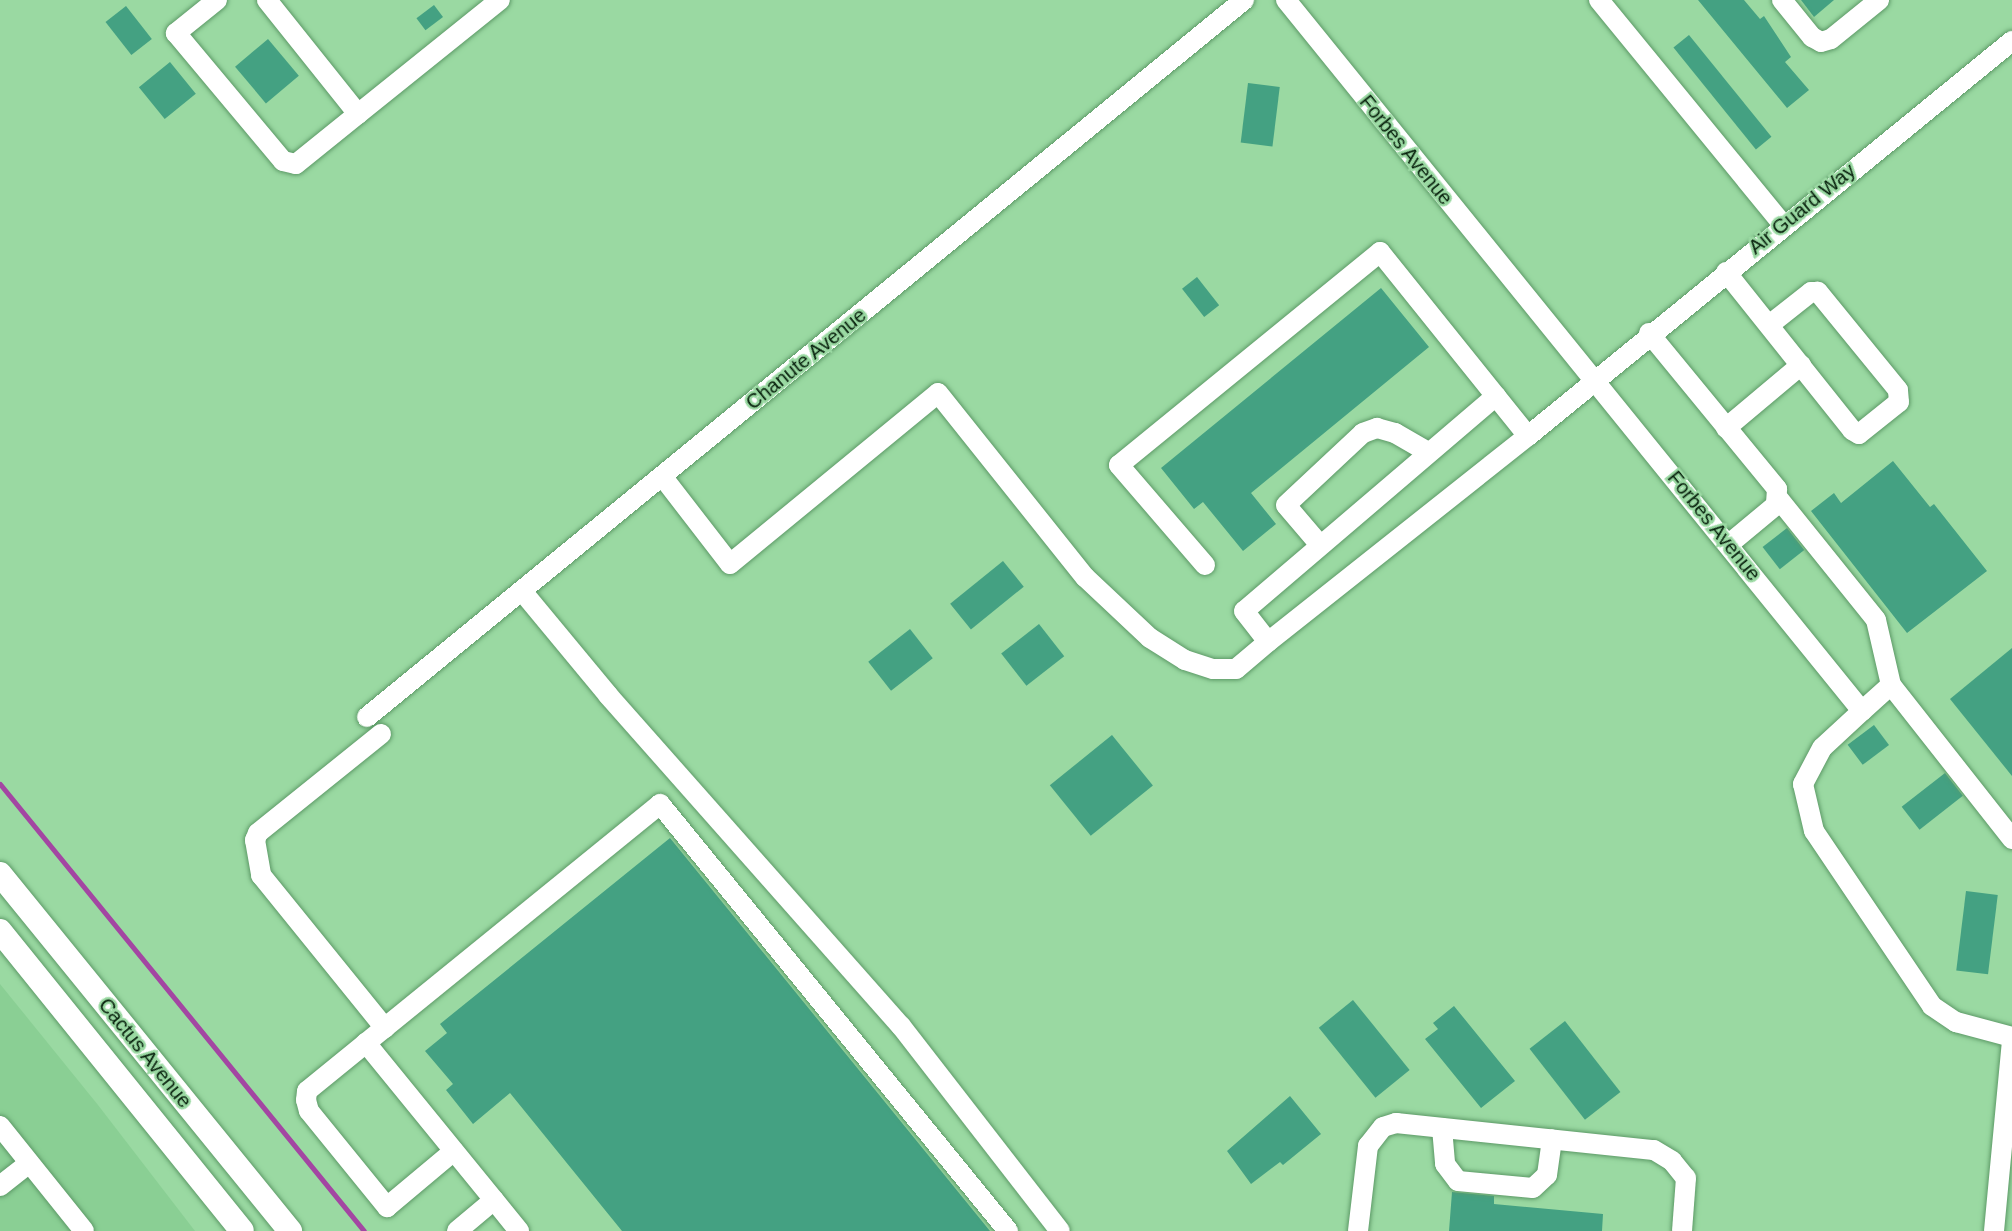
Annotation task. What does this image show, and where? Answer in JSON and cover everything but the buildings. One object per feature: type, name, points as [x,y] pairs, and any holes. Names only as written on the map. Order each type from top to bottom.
[{"type":"main road","name":"Cactus Avenue","points":[[0,874],[290,1231]]},
{"type":"main road","name":"Cactus Avenue","points":[[0,931],[242,1231]]},
{"type":"street","points":[[217,0],[176,33],[283,161],[296,164],[500,0]]},
{"type":"street","points":[[267,0],[358,114]]},
{"type":"street","name":"Chanute Avenue","points":[[367,717],[1244,0]]},
{"type":"street","name":"Forbes Avenue","points":[[1286,0],[1862,711]]},
{"type":"street","points":[[1782,0],[1812,37],[1821,42],[1831,39],[1879,0]]},
{"type":"street","points":[[1609,3],[1783,225]]},
{"type":"street","name":"Air Guard Way","points":[[662,476],[730,564],[938,393],[1085,577],[1149,638],[1185,660],[1213,669],[1236,669],[1527,436],[1649,333],[2012,41]]},
{"type":"street","points":[[1205,565],[1119,465],[1380,252],[1527,436]]},
{"type":"street","points":[[1726,272],[1852,430],[1859,434],[1899,402],[1901,396],[1818,292],[1811,292],[1769,325]]},
{"type":"street","points":[[1649,333],[1777,489],[1776,505],[1729,544]]},
{"type":"street","points":[[1726,428],[1801,365]]},
{"type":"street","points":[[1268,642],[1244,611],[1496,396]]},
{"type":"street","points":[[1320,545],[1286,505],[1363,434],[1377,428],[1395,433],[1429,453]]},
{"type":"street","points":[[1778,498],[1876,620],[1891,685],[2012,839]]},
{"type":"street","points":[[522,591],[608,695],[901,1026],[1060,1231]]},
{"type":"street","points":[[1891,685],[1822,748],[1803,784],[1814,831],[1932,1006],[1956,1022],[2012,1039],[1994,1231]]},
{"type":"street","points":[[381,734],[258,833],[255,840],[261,875],[385,1028]]},
{"type":"street","points":[[454,1151],[387,1207],[309,1111],[306,1100],[307,1091],[660,804],[1008,1231]]},
{"type":"street","points":[[366,1043],[519,1231]]},
{"type":"street","points":[[1358,1231],[1368,1146],[1383,1127],[1396,1123],[1654,1150],[1672,1161],[1686,1178],[1682,1231]]},
{"type":"street","points":[[0,1126],[84,1231]]},
{"type":"street","points":[[1442,1128],[1445,1164],[1458,1181],[1533,1188],[1547,1175],[1552,1139]]},
{"type":"street","points":[[0,1186],[29,1162]]},
{"type":"street","points":[[456,1231],[494,1200]]},
{"type":"shaded area","points":[[0,984],[98,1105],[195,1231],[0,1231]]},
{"type":"waterway","points":[[0,784],[364,1231]]}]
